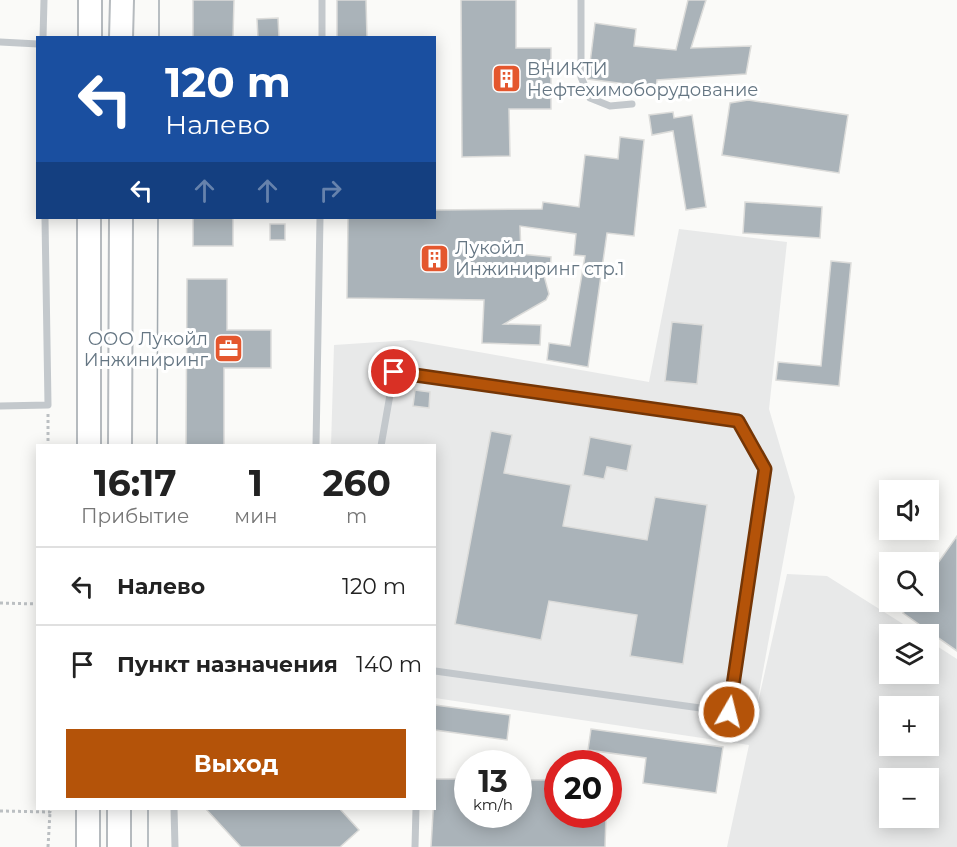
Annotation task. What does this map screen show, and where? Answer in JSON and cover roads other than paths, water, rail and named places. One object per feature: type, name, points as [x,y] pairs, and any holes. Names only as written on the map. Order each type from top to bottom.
[{"type":"main road","points":[[90,0],[90,36]]},
{"type":"main road","points":[[121,36],[122,0]]},
{"type":"main road","points":[[89,219],[90,444]]},
{"type":"main road","points":[[120,444],[121,219]]},
{"type":"main road","points":[[88,810],[88,847]]},
{"type":"main road","points":[[119,810],[119,847]]},
{"type":"lane","points":[[43,36],[44,0]]},
{"type":"lane","points":[[322,0],[322,36]]},
{"type":"lane","points":[[581,0],[581,77],[590,98],[610,106],[632,104]]},
{"type":"lane","points":[[0,42],[36,44]]},
{"type":"lane","points":[[0,406],[48,405],[45,219]]},
{"type":"lane","points":[[316,444],[320,219]]},
{"type":"lane","points":[[381,444],[394,372],[738,421],[765,469],[729,712],[436,671]]},
{"type":"lane","points":[[174,810],[175,847]]},
{"type":"lane","points":[[415,847],[416,810]]},
{"type":"tram line","points":[[159,0],[159,36]]},
{"type":"tram line","points":[[157,444],[158,219]]},
{"type":"tram line","points":[[148,810],[148,847]]},
{"type":"place","name":"ВНИКТИ Нефтехимоборудование","points":[[506,79]]},
{"type":"place","name":"Лукойл Инжиниринг стр.1","points":[[434,258]]},
{"type":"place","name":"ООО Лукойл Инжиниринг","points":[[229,349]]}]
